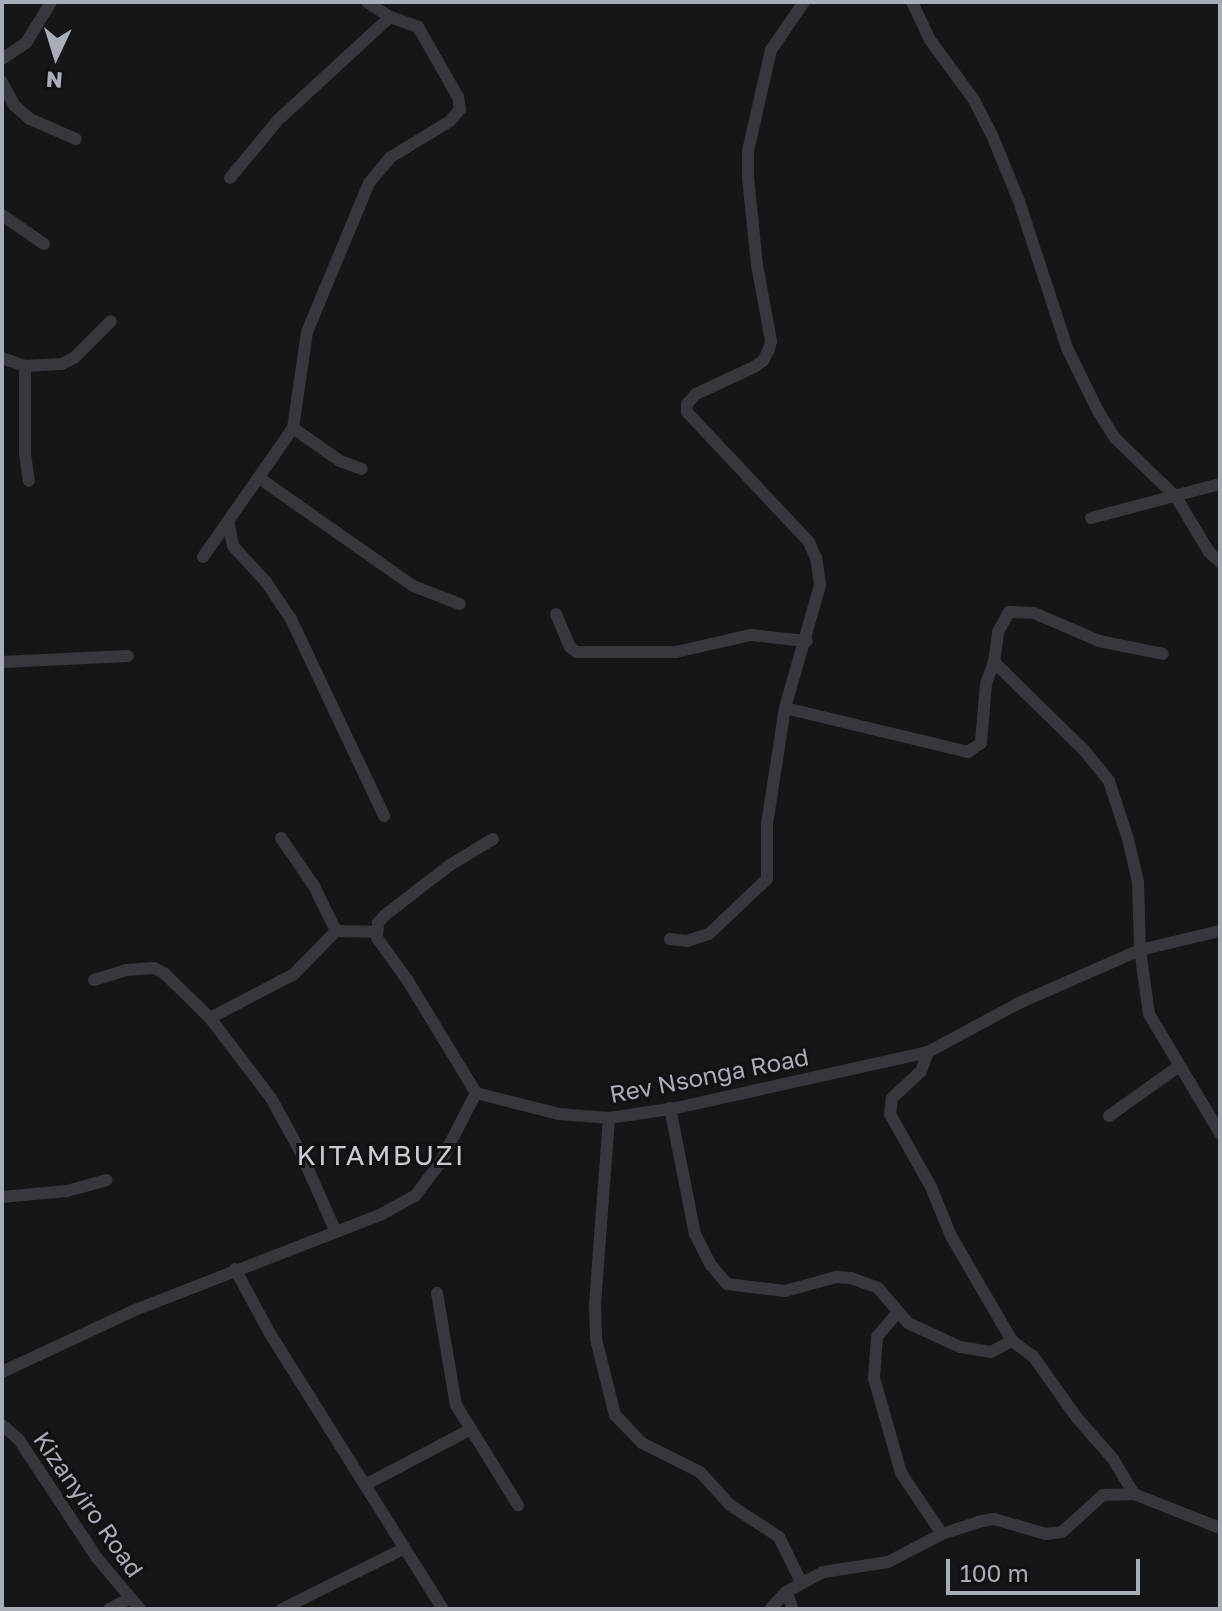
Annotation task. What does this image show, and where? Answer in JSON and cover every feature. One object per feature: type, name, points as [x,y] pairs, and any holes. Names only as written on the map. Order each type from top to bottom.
[{"type":"street","points":[[2,59],[26,43],[51,2]]},
{"type":"street","points":[[203,557],[229,524],[293,428],[307,332],[369,183],[391,157],[450,121],[460,109],[458,97],[418,27],[390,17],[367,2]]},
{"type":"street","points":[[670,939],[696,940],[709,934],[767,879],[767,824],[785,708],[807,641],[820,576],[809,542],[687,412],[687,404],[696,394],[754,367],[763,361],[769,349],[771,341],[757,265],[748,151],[771,50],[804,2]]},
{"type":"street","points":[[912,2],[930,40],[974,100],[992,135],[1019,201],[1067,348],[1098,411],[1115,438],[1176,497],[1209,552],[1220,562]]},
{"type":"street","points":[[230,178],[278,120],[390,17]]},
{"type":"street","points":[[2,82],[15,106],[30,119],[76,139]]},
{"type":"street","points":[[2,215],[44,244]]},
{"type":"street","points":[[2,358],[25,366],[49,366],[74,358],[111,321]]},
{"type":"street","points":[[25,366],[25,454],[29,481]]},
{"type":"street","points":[[293,428],[340,461],[362,469]]},
{"type":"street","points":[[259,478],[413,586],[460,604]]},
{"type":"street","points":[[1091,518],[1220,484]]},
{"type":"street","points":[[229,524],[233,546],[266,582],[291,619],[384,816]]},
{"type":"street","points":[[785,708],[968,752],[981,743],[986,684],[1003,619],[1009,612],[1021,611],[1049,618],[1099,641],[1163,654]]},
{"type":"street","points":[[556,614],[570,647],[577,652],[676,652],[751,635],[807,641]]},
{"type":"street","points":[[2,662],[128,656]]},
{"type":"street","points":[[994,662],[1084,750],[1109,781],[1135,865],[1140,950],[1149,1014],[1220,1133]]},
{"type":"street","points":[[281,838],[304,869],[336,931]]},
{"type":"street","points":[[375,932],[385,915],[450,865],[493,839]]},
{"type":"street","points":[[210,1018],[294,974],[336,931],[375,932]]},
{"type":"street","name":"Rev Nsonga Road","points":[[476,1093],[559,1114],[609,1118],[670,1108],[928,1052],[1019,1003],[1140,950],[1220,931]]},
{"type":"street","points":[[2,1372],[57,1344],[235,1269],[382,1214],[415,1196],[440,1163],[476,1093],[375,932]]},
{"type":"street","points":[[94,980],[126,970],[154,968],[164,973],[210,1018],[271,1098],[300,1151],[335,1230]]},
{"type":"street","points":[[928,1052],[921,1071],[896,1091],[890,1114],[931,1187],[951,1236],[1012,1341],[1033,1356],[1077,1418],[1113,1459],[1134,1494]]},
{"type":"street","points":[[1109,1116],[1179,1066]]},
{"type":"street","points":[[670,1108],[695,1234],[722,1280],[737,1288],[785,1291],[836,1277],[851,1278],[878,1288],[908,1323],[960,1347],[991,1352],[1012,1341]]},
{"type":"street","points":[[609,1118],[595,1317],[596,1339],[615,1415],[642,1443],[700,1472],[730,1505],[779,1537],[801,1582]]},
{"type":"street","points":[[2,1197],[67,1191],[107,1180]]},
{"type":"street","points":[[235,1269],[269,1332],[443,1609]]},
{"type":"street","points":[[437,1293],[456,1405],[518,1505]]},
{"type":"street","points":[[897,1313],[877,1337],[874,1378],[901,1473],[942,1534]]},
{"type":"street","name":"Kizanyiro Road","points":[[2,1425],[19,1440],[97,1558],[140,1609]]},
{"type":"street","points":[[365,1485],[471,1429]]},
{"type":"street","points":[[770,1609],[801,1582],[848,1566],[888,1562],[942,1534],[994,1519],[1046,1534],[1062,1532],[1103,1495],[1134,1494],[1220,1528]]},
{"type":"street","points":[[282,1609],[405,1548]]},
{"type":"street","points":[[786,1592],[793,1609]]},
{"type":"street","points":[[109,1609],[129,1599]]},
{"type":"district","name":"KITAMBUZI","points":[[381,1155]]}]
